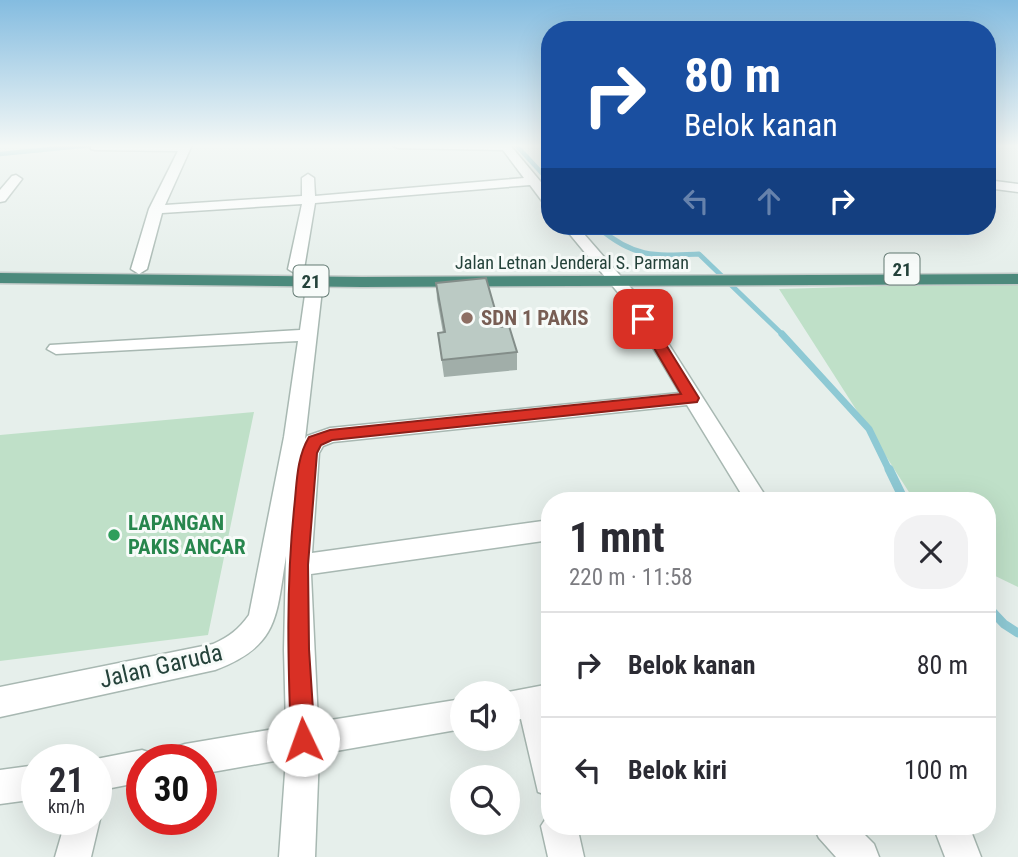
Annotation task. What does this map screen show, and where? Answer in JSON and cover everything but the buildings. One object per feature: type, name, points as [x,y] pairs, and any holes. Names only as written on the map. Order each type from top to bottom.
[{"type":"highway","name":"Jalan Letnan Jenderal S. Parman","points":[[0,267],[305,275]]},
{"type":"highway","name":"Jalan Letnan Jenderal S. Parman","points":[[0,278],[615,276],[1018,268]]},
{"type":"highway","name":"Jalan Letnan Jenderal S. Parman","points":[[789,274],[1018,279]]},
{"type":"street","points":[[139,269],[165,185]]},
{"type":"street","name":"Jalan Garuda","points":[[0,702],[215,657],[244,644],[262,618],[295,437],[308,335],[305,275],[309,185]]},
{"type":"street","points":[[156,209],[309,200],[484,185]]},
{"type":"street","points":[[996,185],[1018,188]]},
{"type":"street","points":[[578,235],[632,299],[748,492]]},
{"type":"street","points":[[57,349],[308,335]]},
{"type":"street","points":[[297,857],[303,740],[298,649],[298,565],[308,453],[315,441],[330,435],[691,398]]},
{"type":"street","points":[[298,565],[541,531]]},
{"type":"street","points":[[530,702],[541,745]]},
{"type":"street","points":[[217,755],[450,716]]},
{"type":"street","points":[[0,787],[21,784]]},
{"type":"street","points":[[73,857],[79,835]]},
{"type":"street","points":[[561,835],[565,857]]},
{"type":"street","points":[[834,835],[842,857]]},
{"type":"street","points":[[840,835],[861,857]]},
{"type":"green space","points":[[1018,282],[1018,587],[996,576],[996,492],[909,492],[779,289]]},
{"type":"green space","name":"LAPANGAN PAKIS ANCAR","points":[[254,412],[208,635],[0,661],[0,435]]},
{"type":"waterway","points":[[608,235],[623,245],[646,253],[699,254],[783,335]]},
{"type":"waterway","points":[[783,335],[869,429],[889,470]]},
{"type":"waterway","points":[[889,469],[900,492]]},
{"type":"waterway","points":[[996,616],[1018,633]]},
{"type":"place","name":"SDN 1 PAKIS","points":[[467,318]]},
{"type":"place","name":"LAPANGAN PAKIS ANCAR","points":[[114,535]]},
{"type":"route","points":[[303,740],[298,649],[298,565],[308,453],[315,441],[330,435],[691,398],[643,319]]}]
